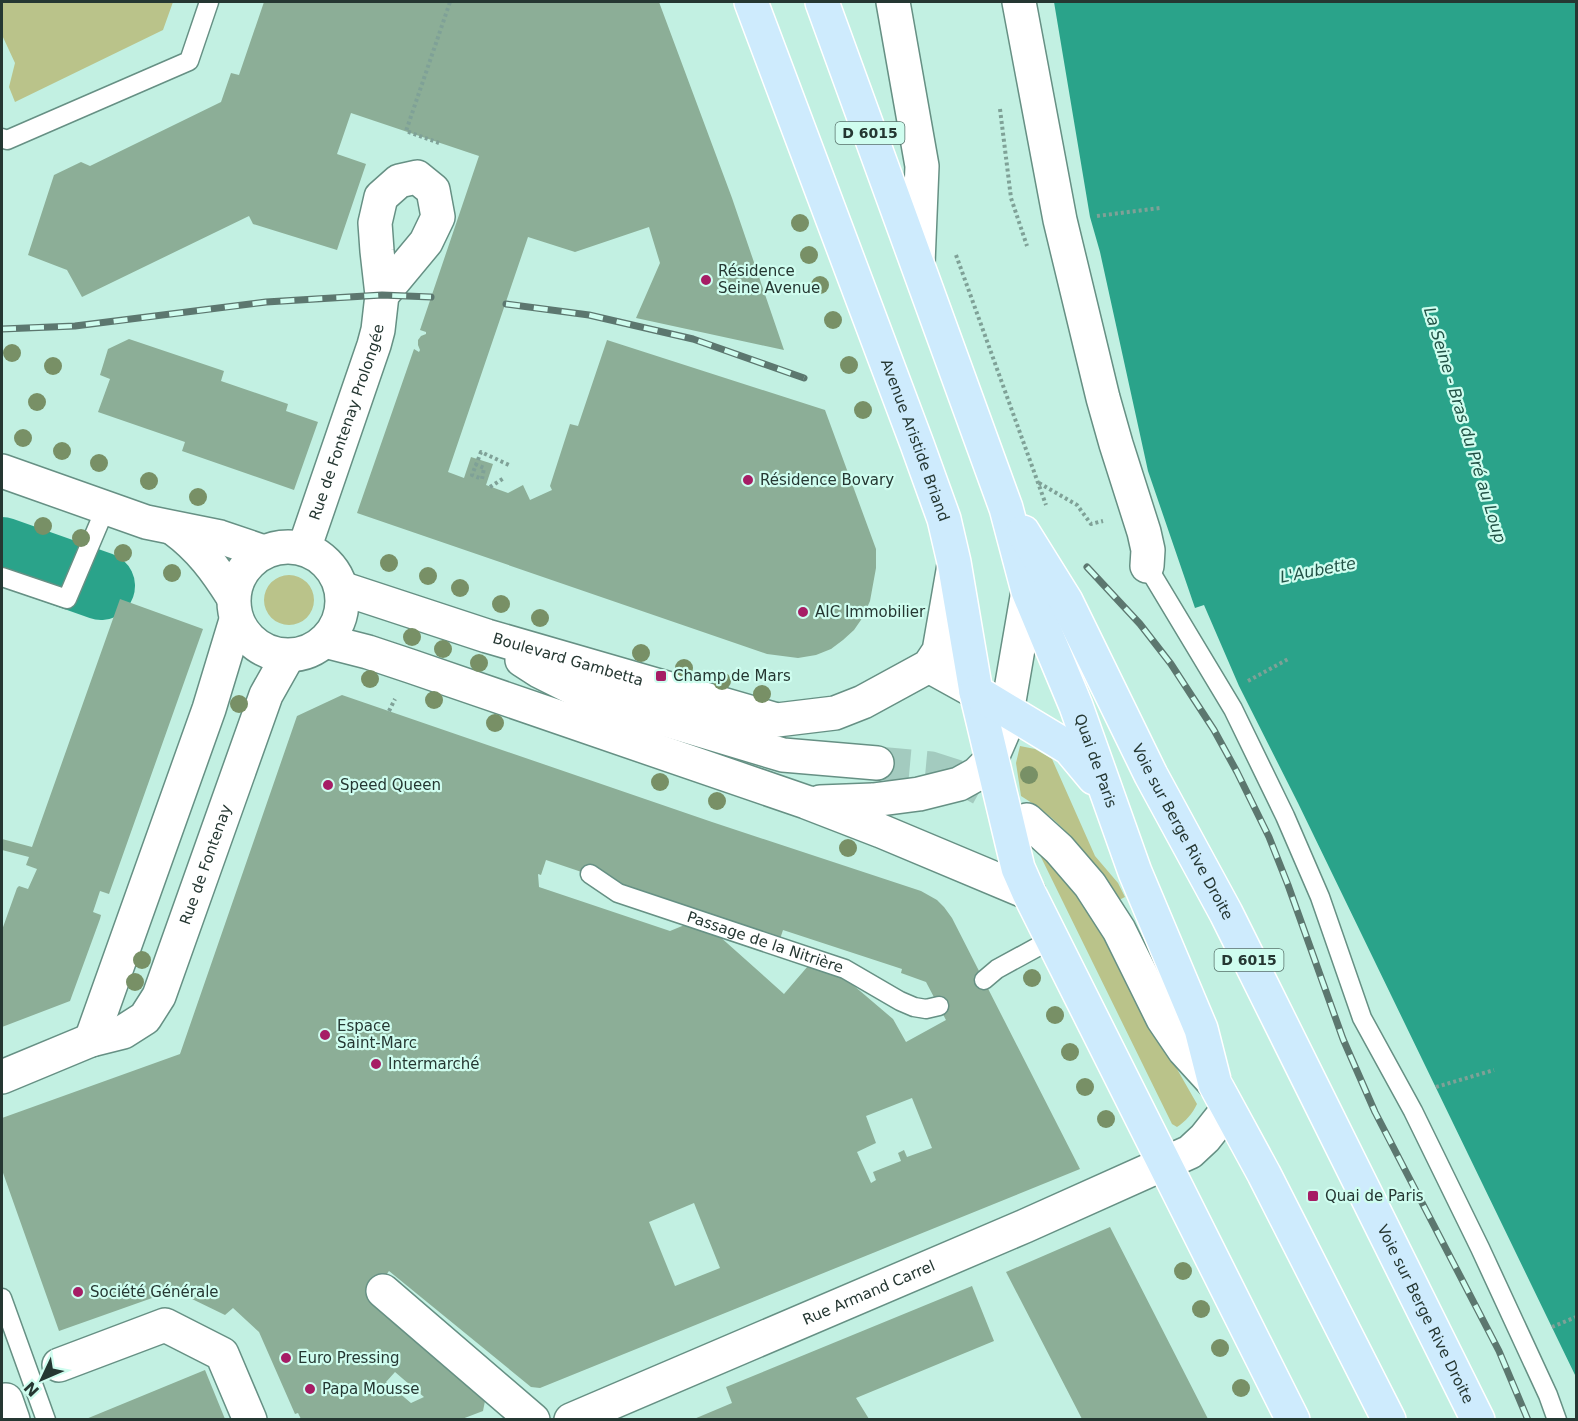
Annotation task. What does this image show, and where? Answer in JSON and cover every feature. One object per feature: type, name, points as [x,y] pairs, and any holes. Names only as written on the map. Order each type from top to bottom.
[{"type":"main road","name":"Avenue Aristide Briand","points":[[751,2],[944,519],[954,562],[975,692],[1018,868],[1029,893]]},
{"type":"main road","name":"D 6015","points":[[822,2],[1006,508],[1028,591]]},
{"type":"main road","name":"Voie sur Berge Rive Droite","points":[[1006,508],[1036,551],[1066,601],[1151,776],[1226,913],[1478,1419]]},
{"type":"main road","name":"Quai de Paris","points":[[1028,591],[1076,706],[1135,872],[1202,1029],[1222,1096],[1389,1419]]},
{"type":"main road","points":[[975,692],[1069,748],[1108,795]]},
{"type":"main road","points":[[1029,893],[1293,1419]]},
{"type":"street","points":[[893,2],[922,166],[918,264]]},
{"type":"street","points":[[1019,2],[1060,220],[1103,398],[1144,532],[1148,550],[1147,566]]},
{"type":"street","name":"Rue de Fontenay Prolongée","points":[[304,549],[374,345],[382,295]]},
{"type":"street","points":[[2,471],[146,522],[220,537],[264,552]]},
{"type":"street","points":[[91,1040],[209,709],[235,608],[236,582],[243,569],[253,558],[279,547],[291,546],[304,549],[321,557],[334,571],[341,588],[342,607],[337,626],[325,641],[308,652],[288,656],[272,653],[257,646],[245,634],[235,608],[216,570],[200,550],[172,528]]},
{"type":"street","points":[[954,562],[939,651],[929,666],[975,692]]},
{"type":"street","name":"Boulevard Gambetta","points":[[341,588],[487,636],[777,720],[835,713],[872,697],[929,666]]},
{"type":"street","points":[[806,802],[873,800],[937,790],[959,784],[977,774],[991,759],[1004,730],[1028,591]]},
{"type":"street","points":[[487,636],[539,670],[593,698],[783,755],[877,763]]},
{"type":"street","points":[[325,641],[410,666],[806,802],[1029,893]]},
{"type":"street","name":"Rue de Fontenay","points":[[2,1077],[91,1040],[123,1032],[145,1018],[159,996],[266,695],[288,656]]},
{"type":"street","points":[[1027,820],[1059,849],[1090,885],[1119,930],[1163,1019],[1184,1050],[1222,1096]]},
{"type":"street","name":"Rue Armand Carrel","points":[[570,1419],[1025,1227],[1190,1152],[1205,1138],[1222,1096]]},
{"type":"street","points":[[382,1291],[533,1419]]},
{"type":"street","points":[[59,1365],[165,1325],[222,1354],[250,1419]]},
{"type":"street","points":[[2,1402],[6,1400],[14,1419]]},
{"type":"lane","points":[[2,138],[7,140],[189,61],[209,2]]},
{"type":"lane","points":[[2,577],[67,599],[106,507]]},
{"type":"lane","points":[[1147,566],[1233,709],[1280,806],[1320,897],[1362,1018],[1413,1112],[1475,1237],[1557,1419]]},
{"type":"lane","name":"Passage de la Nitrière","points":[[590,874],[618,893],[844,969],[900,1001],[926,1009],[939,1006]]},
{"type":"lane","points":[[984,980],[997,969],[1052,939]]},
{"type":"lane","points":[[2,1298],[46,1419]]},
{"type":"path","points":[[439,143],[406,132],[450,2]]},
{"type":"path","points":[[1090,217],[1160,208]]},
{"type":"path","points":[[475,464],[481,452],[509,465]]},
{"type":"path","points":[[490,487],[504,478]]},
{"type":"path","points":[[1038,482],[1077,506],[1091,524],[1108,520]]},
{"type":"path","points":[[1239,686],[1290,658]]},
{"type":"path","points":[[1436,1087],[1494,1070]]},
{"type":"path","points":[[1552,1327],[1576,1317]]},
{"type":"shaded area","points":[[2,2],[173,2],[163,30],[15,102],[9,87],[15,63],[2,35]]},
{"type":"shaded area","points":[[284,575],[294,575],[307,582],[314,595],[314,605],[307,618],[294,625],[284,625],[275,621],[268,614],[264,605],[264,595],[268,586],[275,579]]},
{"type":"shaded area","points":[[1020,746],[1035,749],[1052,759],[1095,856],[1118,883],[1125,897],[1117,901],[1076,842],[1037,806],[1021,796],[1016,763]]},
{"type":"shaded area","points":[[1036,847],[1072,881],[1104,926],[1197,1104],[1183,1123],[1177,1127],[1172,1124]]},
{"type":"water","points":[[1054,2],[1576,2],[1576,1377],[1239,686],[1204,605],[1195,608],[1148,471],[1100,252],[1090,217]]},
{"type":"building","points":[[264,2],[659,2],[732,198],[784,350],[636,318],[660,263],[649,227],[575,252],[528,237],[448,472],[464,478],[471,457],[493,464],[486,485],[508,493],[523,485],[530,500],[552,490],[550,486],[570,424],[578,426],[607,340],[825,410],[876,549],[876,568],[870,601],[854,630],[831,649],[816,655],[798,658],[767,654],[357,513],[414,349],[419,352],[418,340],[426,334],[420,330],[479,156],[351,113],[337,154],[366,164],[337,250],[253,224],[249,216],[82,297],[67,270],[28,255],[54,175],[81,162],[90,166],[221,102],[231,73],[239,75]]},
{"type":"building","points":[[129,339],[224,371],[221,381],[288,404],[286,411],[318,422],[294,490],[182,451],[185,442],[98,412],[110,379],[100,375],[108,349]]},
{"type":"building","points":[[120,599],[203,629],[109,894],[100,891],[93,912],[101,915],[100,919],[70,1001],[2,1027],[2,930],[17,888],[19,886],[28,889],[37,869],[26,865],[29,857],[2,850],[2,839],[32,847]]},
{"type":"building","points":[[342,695],[921,891],[937,900],[952,918],[1080,1169],[540,1388],[531,1387],[389,1271],[370,1297],[413,1332],[419,1345],[485,1401],[483,1411],[462,1419],[301,1419],[298,1413],[295,1414],[259,1332],[233,1308],[225,1315],[192,1299],[196,1291],[186,1286],[59,1331],[2,1170],[2,1118],[180,1054],[297,716]],"holes":[[[546,860],[780,939],[783,930],[902,969],[901,973],[926,982],[946,1020],[906,1042],[893,1019],[846,979],[808,966],[784,994],[718,935],[687,924],[670,931],[539,887],[538,874],[541,875]],[[912,1098],[932,1148],[907,1157],[904,1150],[898,1153],[901,1161],[873,1172],[876,1180],[871,1183],[857,1152],[876,1143],[866,1116]],[[694,1203],[720,1268],[675,1286],[649,1222]],[[395,1372],[424,1397],[411,1403],[386,1382]]]},
{"type":"building","points":[[1110,1227],[1208,1419],[1082,1419],[1006,1272]]},
{"type":"building","points":[[972,1286],[994,1341],[856,1398],[869,1419],[694,1419],[732,1403],[726,1387]]},
{"type":"building","points":[[205,1370],[225,1419],[86,1419]]},
{"type":"waterway","points":[[2,551],[101,586]]},
{"type":"tunnel","points":[[877,763],[931,768],[959,777],[981,789]]},
{"type":"railway","points":[[2,329],[75,326],[266,302],[382,295],[431,297]]},
{"type":"railway","points":[[506,304],[589,315],[693,339],[804,378]]},
{"type":"railway","points":[[1087,567],[1140,624],[1171,664],[1214,730],[1237,772],[1269,837],[1343,1039],[1375,1112],[1499,1351],[1528,1420]]},
{"type":"place","name":"Résidence Seine Avenue","points":[[706,280]]},
{"type":"place","name":"Résidence Bovary","points":[[748,480]]},
{"type":"place","name":"AIC Immobilier","points":[[803,612]]},
{"type":"place","name":"Champ de Mars","points":[[661,676]]},
{"type":"place","name":"Speed Queen","points":[[328,785]]},
{"type":"place","name":"Espace Saint-Marc","points":[[325,1035]]},
{"type":"place","name":"Intermarché","points":[[376,1064]]},
{"type":"place","name":"Quai de Paris","points":[[1313,1196]]},
{"type":"place","name":"Société Générale","points":[[78,1292]]},
{"type":"place","name":"Euro Pressing","points":[[286,1358]]},
{"type":"place","name":"Papa Mousse","points":[[310,1389]]},
{"type":"water label","name":"La Seine - Bras du Pré au Loup","points":[[1465,425]]},
{"type":"water label","name":"L'Aubette","points":[[1318,570]]}]
